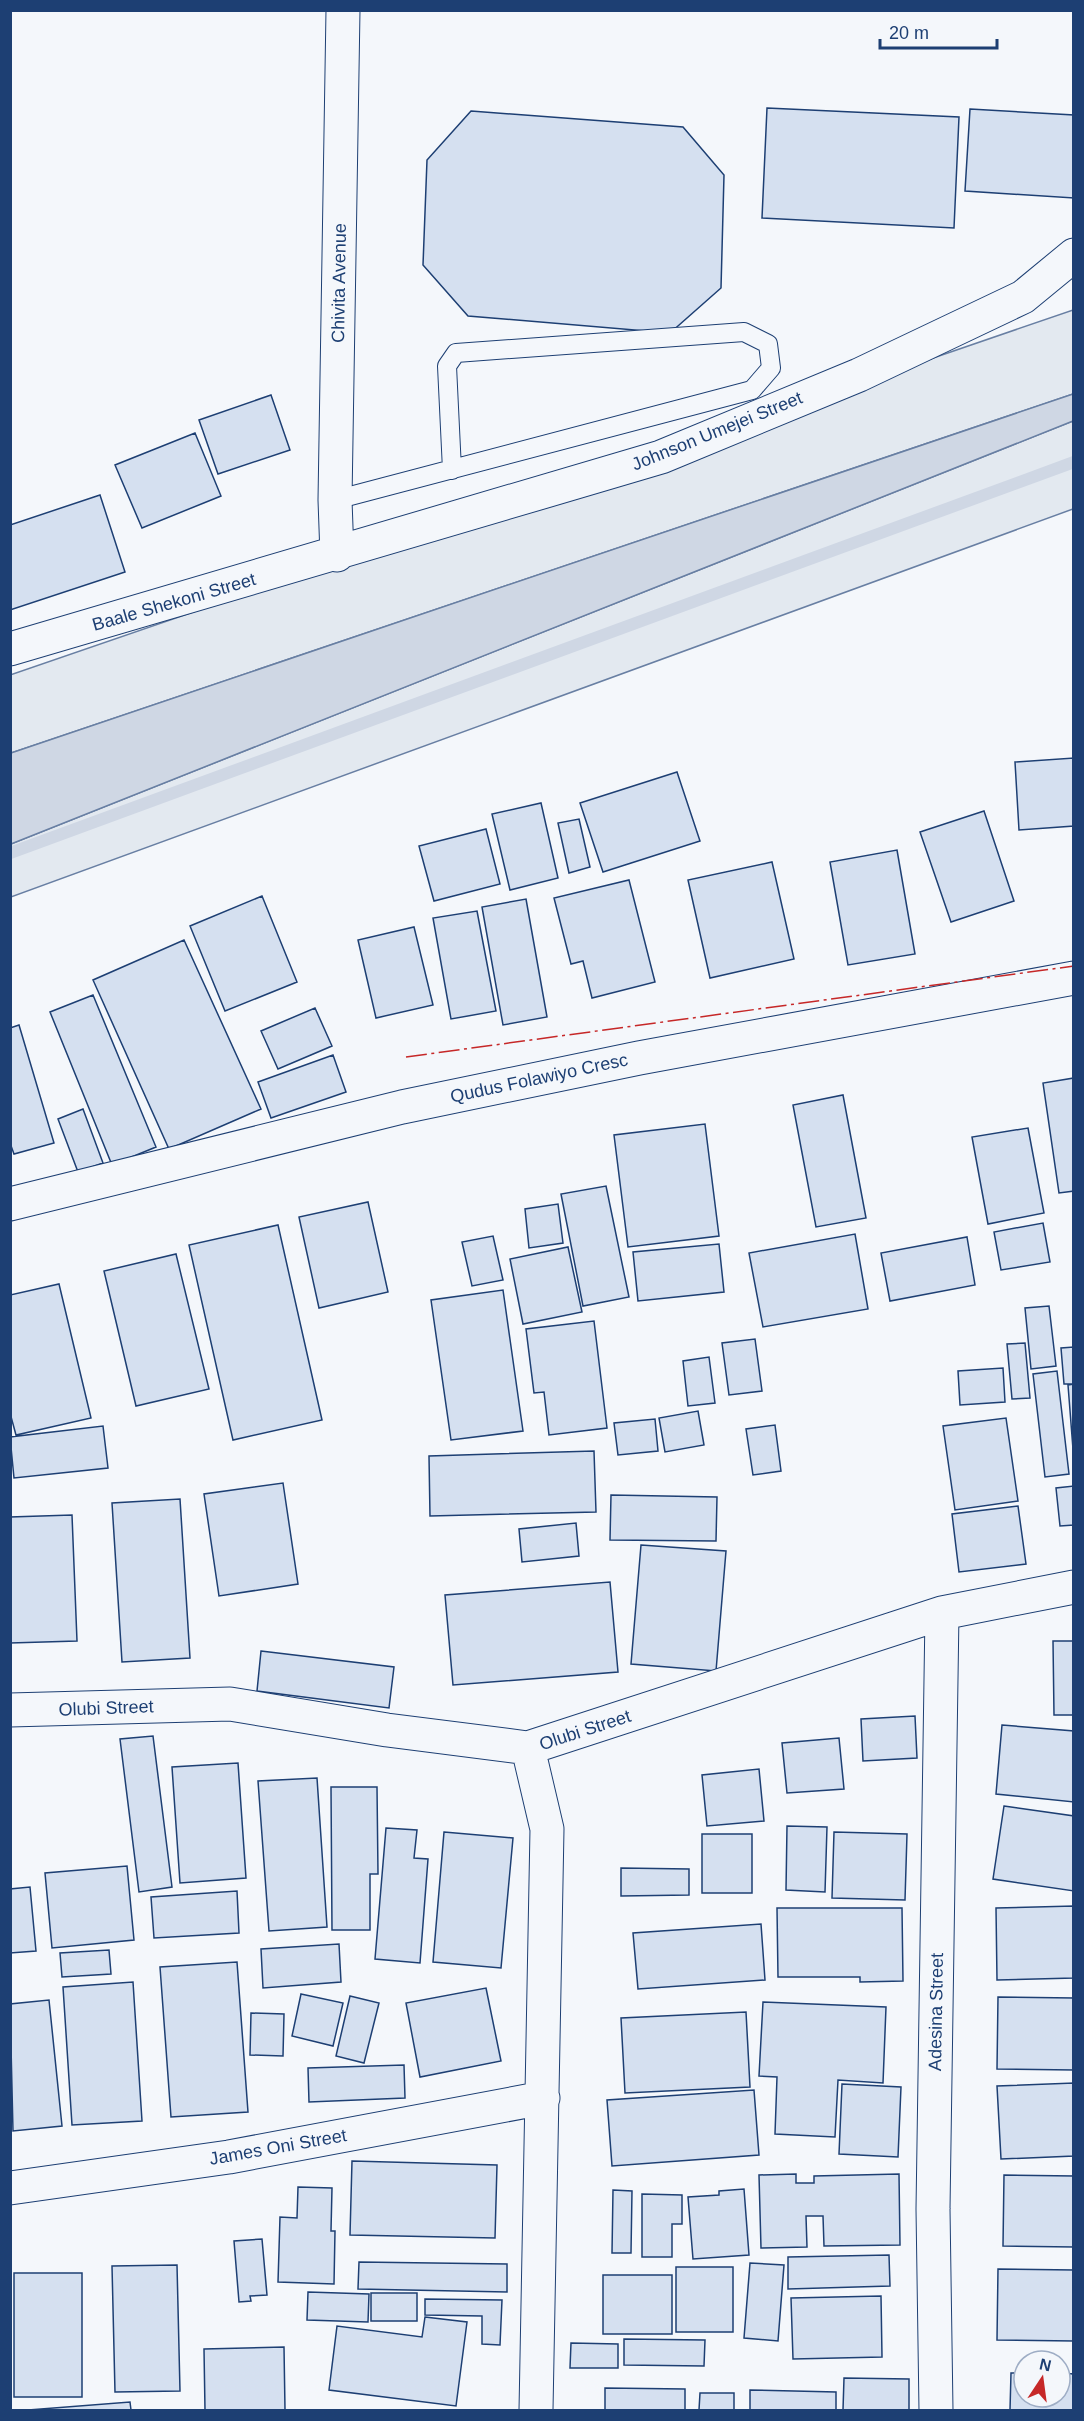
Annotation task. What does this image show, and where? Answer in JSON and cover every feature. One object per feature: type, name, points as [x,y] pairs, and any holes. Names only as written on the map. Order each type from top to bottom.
[{"type":"street","name":"Chivita Avenue","points":[[337,555],[335,500],[343,10]]},
{"type":"street","name":"Johnson Umejei Street","points":[[337,555],[661,457],[858,375],[1023,297],[1074,255]]},
{"type":"street","name":"Baale Shekoni Street","points":[[10,649],[337,555]]},
{"type":"street","name":"Qudus Folawiyo Cresc","points":[[10,1204],[402,1107],[639,1058],[1074,978]]},
{"type":"street","name":"Olubi Street","points":[[10,1710],[230,1704],[387,1730],[528,1748],[942,1613],[1074,1587]]},
{"type":"street","name":"Adesina Street","points":[[936,2410],[933,2209],[942,1613]]},
{"type":"street","points":[[528,1748],[547,1829],[536,2410]]},
{"type":"street","name":"James Oni Street","points":[[10,2188],[229,2157],[543,2098]]},
{"type":"lane","points":[[335,500],[452,470],[752,390],[771,368],[768,344],[744,332],[456,354],[447,366],[452,470]]},
{"type":"shaded area","points":[[1073,310],[1073,394],[11,753],[10,675]]},
{"type":"shaded area","points":[[1073,394],[1073,421],[11,844],[11,753]]},
{"type":"shaded area","points":[[1073,421],[1073,509],[11,897],[11,844]]},
{"type":"building","points":[[767,108],[959,117],[954,228],[762,218]]},
{"type":"building","points":[[970,109],[1074,115],[1074,198],[965,191]]},
{"type":"building","points":[[471,111],[683,127],[724,175],[721,288],[670,333],[468,316],[423,265],[427,160]]},
{"type":"building","points":[[271,395],[290,450],[218,474],[199,420]]},
{"type":"building","points":[[195,433],[221,496],[142,528],[115,465]]},
{"type":"building","points":[[100,495],[125,572],[10,610],[10,525]]},
{"type":"building","points":[[1074,758],[1074,826],[1019,830],[1015,762]]},
{"type":"building","points":[[677,772],[700,841],[603,872],[580,803]]},
{"type":"building","points":[[541,803],[558,878],[510,890],[492,814]]},
{"type":"building","points":[[984,811],[1014,901],[951,922],[920,832]]},
{"type":"building","points":[[579,819],[590,867],[569,873],[558,823]]},
{"type":"building","points":[[486,829],[500,884],[434,901],[419,846]]},
{"type":"building","points":[[897,850],[915,954],[848,965],[830,862]]},
{"type":"building","points":[[772,862],[794,959],[710,978],[688,880]]},
{"type":"building","points":[[629,880],[655,982],[592,998],[583,961],[571,964],[554,898]]},
{"type":"building","points":[[262,896],[297,982],[225,1011],[190,926]]},
{"type":"building","points":[[526,899],[547,1017],[503,1025],[482,907]]},
{"type":"building","points":[[477,911],[496,1011],[451,1019],[433,918]]},
{"type":"building","points":[[414,927],[433,1005],[376,1018],[358,940]]},
{"type":"building","points":[[184,940],[261,1109],[169,1149],[93,980]]},
{"type":"building","points":[[93,995],[156,1147],[112,1165],[50,1012]]},
{"type":"building","points":[[315,1008],[332,1046],[278,1069],[261,1031]]},
{"type":"building","points":[[19,1025],[54,1143],[14,1154],[10,1143],[10,1028]]},
{"type":"building","points":[[333,1055],[346,1092],[271,1118],[258,1082]]},
{"type":"building","points":[[1074,1078],[1074,1191],[1059,1193],[1043,1083]]},
{"type":"building","points":[[843,1095],[866,1218],[816,1227],[793,1105]]},
{"type":"building","points":[[83,1109],[103,1163],[78,1172],[58,1119]]},
{"type":"building","points":[[705,1124],[719,1236],[628,1247],[614,1135]]},
{"type":"building","points":[[1028,1128],[1044,1213],[988,1224],[972,1137]]},
{"type":"building","points":[[606,1186],[629,1297],[583,1306],[561,1194]]},
{"type":"building","points":[[368,1202],[388,1292],[319,1308],[299,1217]]},
{"type":"building","points":[[558,1204],[563,1243],[529,1248],[525,1209]]},
{"type":"building","points":[[1043,1223],[1050,1262],[1001,1270],[994,1232]]},
{"type":"building","points":[[278,1225],[322,1420],[233,1440],[189,1245]]},
{"type":"building","points":[[855,1234],[868,1309],[763,1327],[749,1253]]},
{"type":"building","points":[[493,1236],[503,1280],[472,1286],[462,1242]]},
{"type":"building","points":[[967,1237],[975,1285],[890,1301],[881,1253]]},
{"type":"building","points":[[719,1244],[724,1292],[638,1301],[633,1252]]},
{"type":"building","points":[[568,1247],[582,1312],[523,1324],[510,1259]]},
{"type":"building","points":[[176,1254],[209,1389],[136,1406],[104,1271]]},
{"type":"building","points":[[59,1284],[91,1418],[16,1435],[10,1413],[10,1295]]},
{"type":"building","points":[[503,1290],[523,1431],[451,1440],[431,1300]]},
{"type":"building","points":[[1049,1306],[1056,1366],[1031,1369],[1025,1308]]},
{"type":"building","points":[[594,1321],[607,1428],[549,1435],[544,1392],[534,1393],[526,1329]]},
{"type":"building","points":[[755,1339],[762,1391],[729,1395],[722,1343]]},
{"type":"building","points":[[1025,1343],[1030,1398],[1012,1399],[1007,1344]]},
{"type":"building","points":[[1074,1347],[1074,1384],[1064,1384],[1061,1348]]},
{"type":"building","points":[[709,1357],[715,1403],[688,1406],[683,1361]]},
{"type":"building","points":[[1003,1368],[1005,1402],[960,1405],[958,1371]]},
{"type":"building","points":[[1057,1371],[1069,1474],[1045,1477],[1033,1374]]},
{"type":"building","points":[[1074,1384],[1074,1462],[1068,1385]]},
{"type":"building","points":[[698,1411],[704,1445],[665,1452],[659,1418]]},
{"type":"building","points":[[1006,1418],[1018,1501],[955,1510],[943,1426]]},
{"type":"building","points":[[655,1419],[658,1451],[618,1455],[614,1423]]},
{"type":"building","points":[[775,1425],[781,1471],[753,1475],[746,1429]]},
{"type":"building","points":[[103,1426],[108,1468],[14,1478],[10,1437]]},
{"type":"building","points":[[594,1451],[596,1512],[430,1516],[429,1456]]},
{"type":"building","points":[[283,1483],[298,1584],[219,1596],[204,1494]]},
{"type":"building","points":[[1074,1486],[1074,1525],[1060,1526],[1056,1488]]},
{"type":"building","points":[[611,1495],[717,1497],[716,1541],[610,1540]]},
{"type":"building","points":[[180,1499],[190,1658],[122,1662],[112,1503]]},
{"type":"building","points":[[1018,1506],[1026,1564],[959,1572],[952,1514]]},
{"type":"building","points":[[72,1515],[77,1641],[10,1643],[10,1517]]},
{"type":"building","points":[[576,1523],[579,1556],[522,1562],[519,1529]]},
{"type":"building","points":[[641,1545],[726,1551],[716,1671],[631,1664]]},
{"type":"building","points":[[610,1582],[618,1672],[453,1685],[445,1595]]},
{"type":"building","points":[[1053,1641],[1074,1641],[1074,1715],[1054,1715]]},
{"type":"building","points":[[261,1651],[394,1667],[389,1708],[257,1691]]},
{"type":"building","points":[[915,1716],[917,1758],[863,1761],[861,1719]]},
{"type":"building","points":[[1002,1725],[1074,1731],[1074,1802],[996,1794]]},
{"type":"building","points":[[153,1736],[172,1887],[139,1892],[120,1739]]},
{"type":"building","points":[[839,1738],[844,1789],[787,1793],[782,1743]]},
{"type":"building","points":[[238,1763],[246,1878],[180,1883],[172,1767]]},
{"type":"building","points":[[759,1769],[764,1821],[707,1826],[702,1775]]},
{"type":"building","points":[[317,1778],[327,1927],[269,1931],[258,1781]]},
{"type":"building","points":[[331,1787],[377,1787],[378,1874],[370,1874],[370,1930],[332,1930]]},
{"type":"building","points":[[1004,1806],[1074,1816],[1074,1891],[993,1879]]},
{"type":"building","points":[[787,1826],[827,1827],[825,1892],[786,1890]]},
{"type":"building","points":[[386,1828],[417,1830],[414,1858],[428,1859],[420,1963],[375,1959]]},
{"type":"building","points":[[444,1832],[513,1838],[501,1968],[433,1962]]},
{"type":"building","points":[[834,1832],[907,1834],[905,1900],[832,1898]]},
{"type":"building","points":[[702,1834],[752,1834],[752,1893],[702,1893]]},
{"type":"building","points":[[127,1866],[134,1940],[52,1948],[45,1873]]},
{"type":"building","points":[[621,1868],[689,1869],[689,1895],[621,1896]]},
{"type":"building","points":[[30,1887],[36,1951],[10,1953],[10,1889]]},
{"type":"building","points":[[237,1891],[239,1933],[154,1938],[151,1897]]},
{"type":"building","points":[[1074,1906],[1074,1978],[997,1980],[996,1908]]},
{"type":"building","points":[[777,1908],[902,1908],[903,1981],[860,1982],[860,1977],[778,1977]]},
{"type":"building","points":[[761,1924],[765,1980],[638,1989],[633,1933]]},
{"type":"building","points":[[339,1944],[341,1982],[263,1988],[261,1949]]},
{"type":"building","points":[[109,1950],[111,1974],[62,1977],[60,1953]]},
{"type":"building","points":[[237,1962],[248,2112],[171,2117],[160,1967]]},
{"type":"building","points":[[133,1982],[142,2121],[72,2125],[63,1987]]},
{"type":"building","points":[[486,1988],[501,2061],[420,2077],[406,2003]]},
{"type":"building","points":[[301,1994],[343,2003],[333,2046],[292,2036]]},
{"type":"building","points":[[350,1996],[379,2003],[364,2063],[336,2056]]},
{"type":"building","points":[[998,1997],[1074,1998],[1074,2070],[997,2069]]},
{"type":"building","points":[[49,2000],[62,2126],[13,2131],[10,2004]]},
{"type":"building","points":[[763,2002],[886,2007],[883,2083],[838,2080],[835,2137],[775,2134],[777,2077],[759,2076]]},
{"type":"building","points":[[746,2012],[750,2087],[625,2093],[621,2018]]},
{"type":"building","points":[[251,2013],[284,2014],[283,2056],[250,2055]]},
{"type":"building","points":[[404,2065],[405,2098],[309,2102],[308,2068]]},
{"type":"building","points":[[1074,2083],[1074,2156],[1001,2159],[997,2086]]},
{"type":"building","points":[[842,2084],[901,2087],[898,2157],[839,2154]]},
{"type":"building","points":[[754,2090],[759,2155],[612,2166],[607,2100]]},
{"type":"building","points":[[352,2161],[497,2165],[495,2238],[350,2235]]},
{"type":"building","points":[[796,2174],[796,2183],[814,2183],[814,2176],[899,2174],[900,2245],[824,2246],[823,2216],[806,2216],[807,2247],[761,2248],[759,2175]]},
{"type":"building","points":[[1004,2175],[1074,2176],[1074,2247],[1003,2246]]},
{"type":"building","points":[[298,2187],[332,2188],[331,2231],[335,2231],[334,2284],[278,2282],[280,2217],[297,2218]]},
{"type":"building","points":[[744,2189],[749,2255],[693,2259],[688,2197],[719,2195],[719,2191]]},
{"type":"building","points":[[613,2190],[632,2191],[631,2253],[612,2253]]},
{"type":"building","points":[[642,2194],[682,2195],[682,2224],[672,2224],[672,2257],[642,2257]]},
{"type":"building","points":[[262,2239],[267,2295],[250,2296],[251,2301],[239,2302],[234,2241]]},
{"type":"building","points":[[889,2255],[890,2286],[788,2289],[788,2257]]},
{"type":"building","points":[[359,2262],[507,2264],[507,2292],[358,2289]]},
{"type":"building","points":[[750,2263],[784,2265],[778,2341],[744,2338]]},
{"type":"building","points":[[177,2265],[180,2391],[115,2392],[112,2266]]},
{"type":"building","points":[[676,2267],[733,2267],[733,2332],[676,2332]]},
{"type":"building","points":[[998,2269],[1074,2270],[1074,2341],[997,2340]]},
{"type":"building","points":[[14,2273],[82,2273],[82,2397],[14,2397]]},
{"type":"building","points":[[603,2275],[672,2275],[672,2334],[603,2334]]},
{"type":"building","points":[[308,2292],[369,2294],[368,2322],[307,2320]]},
{"type":"building","points":[[371,2293],[417,2293],[417,2321],[371,2321]]},
{"type":"building","points":[[881,2296],[882,2357],[793,2359],[791,2298]]},
{"type":"building","points":[[425,2299],[502,2300],[500,2345],[482,2344],[482,2316],[425,2315]]},
{"type":"building","points":[[425,2317],[467,2322],[456,2406],[329,2390],[337,2326],[422,2337]]},
{"type":"building","points":[[624,2339],[705,2340],[704,2366],[624,2365]]},
{"type":"building","points":[[571,2343],[618,2344],[618,2368],[570,2368]]},
{"type":"building","points":[[284,2347],[285,2410],[205,2410],[204,2349]]},
{"type":"building","points":[[1011,2373],[1012,2409],[1072,2409],[1072,2374],[1074,2374],[1074,2410],[1010,2410]]},
{"type":"building","points":[[844,2378],[909,2379],[909,2410],[843,2410]]},
{"type":"building","points":[[605,2388],[685,2389],[685,2410],[605,2410]]},
{"type":"building","points":[[750,2390],[836,2392],[836,2410],[750,2410]]},
{"type":"building","points":[[700,2393],[734,2393],[734,2410],[699,2410]]},
{"type":"building","points":[[130,2402],[131,2410],[28,2410]]},
{"type":"waterway","points":[[10,853],[1074,462]]},
{"type":"power","points":[[406,1057],[1074,966]]}]
